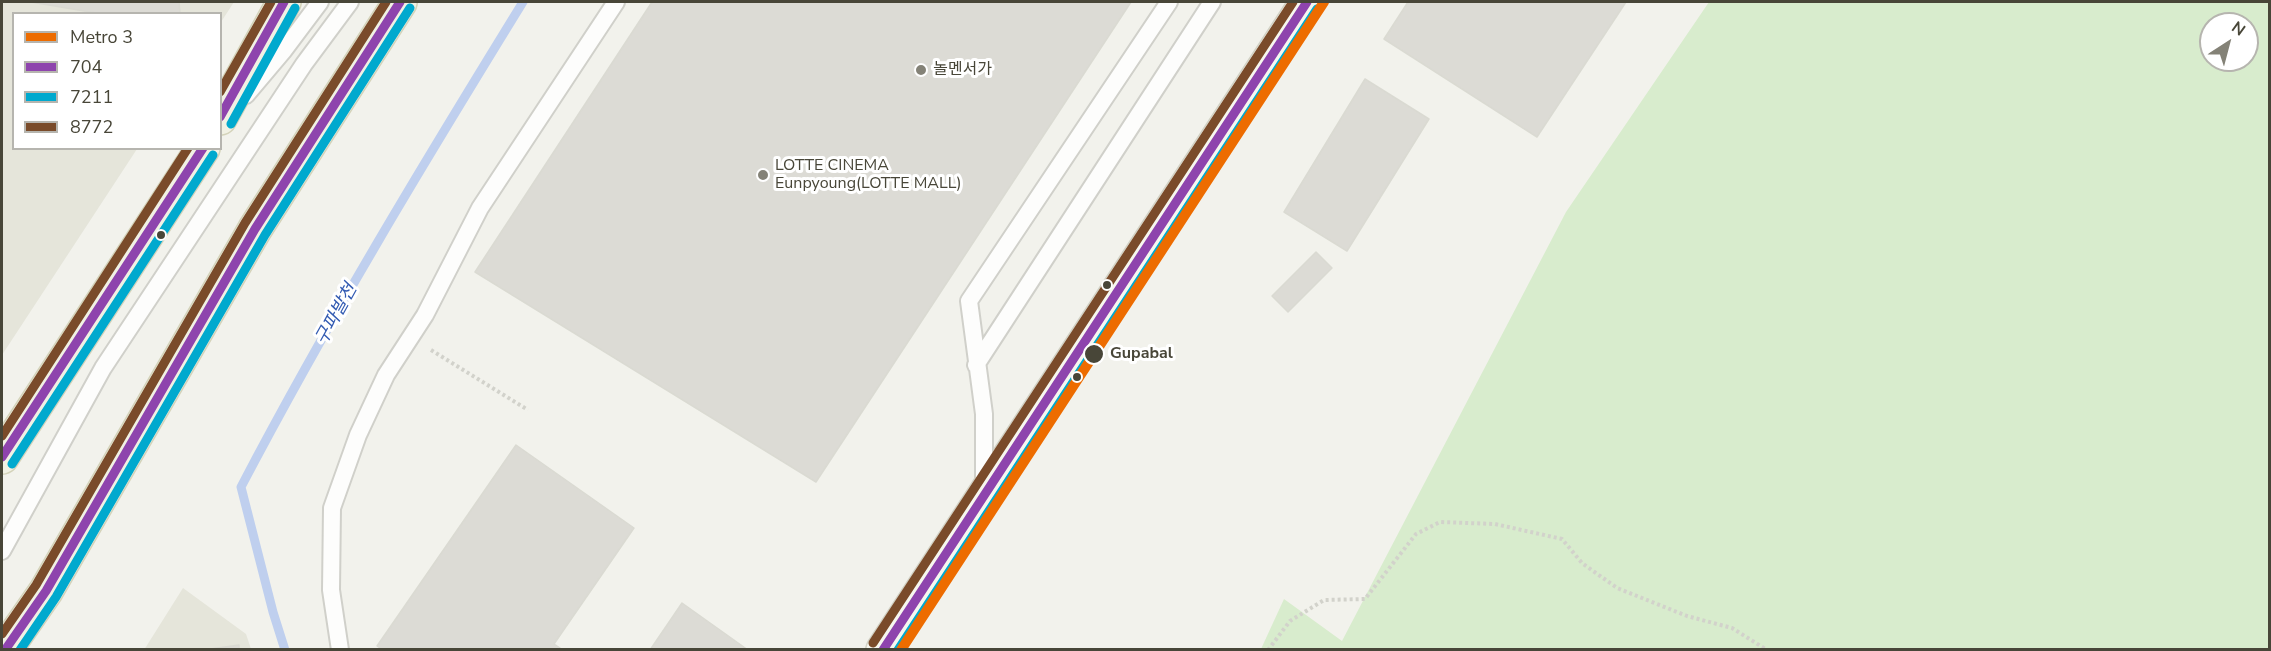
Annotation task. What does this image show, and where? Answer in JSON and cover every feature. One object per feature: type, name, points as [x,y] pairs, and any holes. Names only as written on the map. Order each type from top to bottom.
[{"type":"main road","points":[[222,114],[284,2]]},
{"type":"main road","points":[[5,650],[46,591],[255,229],[400,2]]},
{"type":"main road","points":[[2,457],[202,150]]},
{"type":"street","points":[[883,650],[1307,2]]},
{"type":"lane","points":[[222,124],[284,50],[320,2]]},
{"type":"lane","points":[[2,551],[103,368],[303,63],[350,2]]},
{"type":"lane","points":[[340,650],[332,590],[332,508],[358,435],[386,375],[424,315],[480,208],[616,2]]},
{"type":"lane","points":[[984,497],[984,414],[969,302],[1169,2]]},
{"type":"lane","points":[[976,364],[1212,2]]},
{"type":"path","points":[[430,350],[528,410]]},
{"type":"path","points":[[1268,650],[1290,621],[1324,600],[1365,599],[1416,534],[1440,522],[1495,524],[1562,539],[1582,563],[1617,588],[1687,616],[1732,628],[1767,650]]},
{"type":"shaded area","points":[[2,2],[234,2],[222,20],[222,12],[12,12],[12,150],[136,150],[2,355]]},
{"type":"shaded area","points":[[183,588],[246,634],[251,649],[144,650]]},
{"type":"green space","points":[[1709,2],[2269,2],[2269,649],[1261,649],[1284,599],[1342,641],[1566,212]]},
{"type":"building","points":[[31,2],[179,2],[180,12],[90,12]]},
{"type":"building","points":[[652,2],[1131,2],[816,482],[475,272]]},
{"type":"building","points":[[1408,2],[1626,2],[1537,137],[1384,39]]},
{"type":"building","points":[[1365,79],[1429,119],[1347,251],[1284,212]]},
{"type":"building","points":[[1316,252],[1332,268],[1288,312],[1272,296]]},
{"type":"building","points":[[516,445],[634,528],[554,644],[563,650],[383,650],[377,646]]},
{"type":"building","points":[[682,603],[748,650],[650,650]]},
{"type":"building","points":[[239,645],[239,650],[203,650]]},
{"type":"waterway","name":"구파발천","points":[[285,650],[241,487],[378,242],[523,2]]},
{"type":"metro line","name":"3","points":[[901,650],[1324,2]]},
{"type":"transit line","name":"8772","points":[[222,88],[271,2]]},
{"type":"transit line","name":"704","points":[[222,113],[284,2]]},
{"type":"transit line","name":"8772","points":[[2,634],[36,585],[245,223],[386,2]]},
{"type":"transit line","name":"704","points":[[5,650],[46,591],[255,229],[400,2]]},
{"type":"transit line","name":"8772","points":[[873,643],[1293,2]]},
{"type":"transit line","name":"704","points":[[883,650],[1307,2]]},
{"type":"transit line","name":"7211","points":[[231,124],[295,8]]},
{"type":"transit line","name":"7211","points":[[20,650],[56,597],[265,235],[410,8]]},
{"type":"transit line","name":"7211","points":[[898,650],[1317,9]]},
{"type":"transit line","name":"8772","points":[[2,436],[187,150]]},
{"type":"transit line","name":"704","points":[[2,457],[202,150]]},
{"type":"transit line","name":"7211","points":[[12,464],[213,155]]},
{"type":"place","name":"놀멘서가","points":[[921,70]]},
{"type":"place","name":"LOTTE CINEMA Eunpyoung(LOTTE MALL)","points":[[763,175]]},
{"type":"place","name":"Gupabal","points":[[1094,354]]}]
